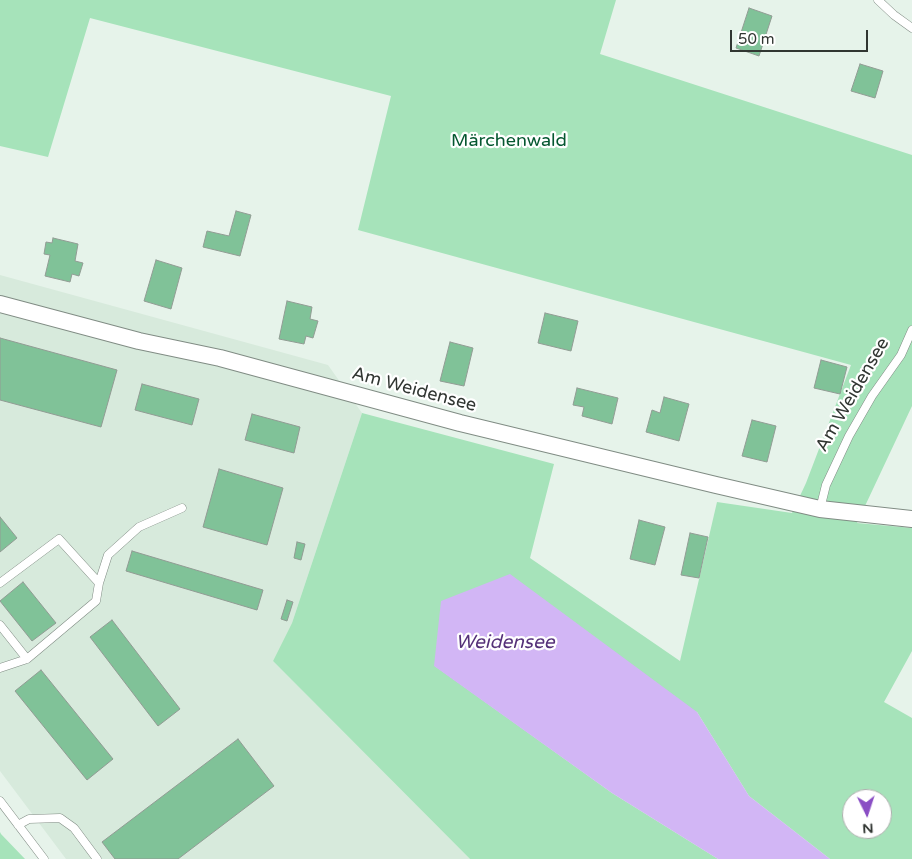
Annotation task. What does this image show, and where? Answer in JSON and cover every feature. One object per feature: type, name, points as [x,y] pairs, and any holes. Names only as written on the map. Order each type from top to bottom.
[{"type":"street","name":"Am Weidensee","points":[[0,304],[139,341],[220,358],[460,424],[820,509],[912,519]]},
{"type":"lane","points":[[878,0],[912,28]]},
{"type":"lane","name":"Am Weidensee","points":[[820,509],[826,485],[849,436],[872,396],[902,356],[912,330]]},
{"type":"lane","points":[[0,668],[27,659],[96,600],[108,555],[139,527],[182,508]]},
{"type":"lane","points":[[0,583],[59,539],[99,583]]},
{"type":"lane","points":[[0,625],[27,659]]},
{"type":"lane","points":[[0,801],[44,859]]},
{"type":"lane","points":[[18,825],[30,819],[60,818],[74,828],[97,859]]},
{"type":"shaded area","points":[[0,275],[328,365],[362,413],[292,623],[273,661],[470,859],[66,859],[0,771]]},
{"type":"green space","name":"Märchenwald","points":[[0,0],[616,0],[600,54],[912,155],[912,406],[857,523],[912,528],[912,651],[884,702],[912,718],[912,859],[830,859],[749,796],[697,712],[435,666],[612,793],[718,859],[470,859],[273,661],[292,623],[362,413],[554,464],[530,558],[680,661],[717,502],[792,513],[806,483],[851,365],[358,230],[391,96],[90,18],[48,157],[0,146]]},
{"type":"green space","points":[[0,832],[1,834],[25,859],[0,859]]},
{"type":"water","name":"Weidensee","points":[[510,574],[697,712],[749,796],[830,859],[718,859],[612,793],[434,666],[441,601]]},
{"type":"building","points":[[749,8],[772,16],[759,56],[736,48]]},
{"type":"building","points":[[860,64],[883,71],[875,98],[851,91]]},
{"type":"building","points":[[236,211],[251,215],[240,256],[203,247],[207,231],[229,236]]},
{"type":"building","points":[[53,238],[78,244],[75,261],[83,263],[79,276],[72,274],[70,282],[45,276],[50,255],[44,254],[46,242],[52,243]]},
{"type":"building","points":[[156,260],[182,268],[171,309],[144,301]]},
{"type":"building","points":[[287,301],[312,307],[310,319],[318,321],[313,338],[306,336],[304,344],[279,339]]},
{"type":"building","points":[[545,313],[578,321],[571,351],[538,343]]},
{"type":"building","points":[[0,338],[117,370],[101,427],[0,400]]},
{"type":"building","points":[[450,342],[473,348],[464,386],[440,381]]},
{"type":"building","points":[[821,360],[847,367],[840,394],[814,388]]},
{"type":"building","points":[[142,384],[199,399],[192,425],[135,410]]},
{"type":"building","points":[[577,388],[618,398],[612,424],[582,416],[584,407],[573,405]]},
{"type":"building","points":[[664,397],[689,404],[679,441],[646,432],[652,410],[660,413]]},
{"type":"building","points":[[252,414],[300,427],[294,453],[245,440]]},
{"type":"building","points":[[752,420],[776,426],[767,462],[742,456]]},
{"type":"building","points":[[219,469],[283,488],[267,545],[203,527]]},
{"type":"building","points":[[0,517],[17,538],[0,552]]},
{"type":"building","points":[[639,520],[665,527],[655,565],[630,559]]},
{"type":"building","points":[[690,533],[708,537],[699,578],[681,575]]},
{"type":"building","points":[[297,542],[305,544],[301,560],[294,558]]},
{"type":"building","points":[[132,551],[263,590],[257,610],[126,571]]},
{"type":"building","points":[[23,582],[56,623],[32,641],[0,601]]},
{"type":"building","points":[[287,600],[293,602],[287,621],[281,619]]},
{"type":"building","points":[[112,620],[180,709],[158,726],[90,637]]},
{"type":"building","points":[[41,670],[113,759],[87,780],[15,691]]},
{"type":"building","points":[[238,739],[274,786],[178,859],[115,859],[102,842]]}]
